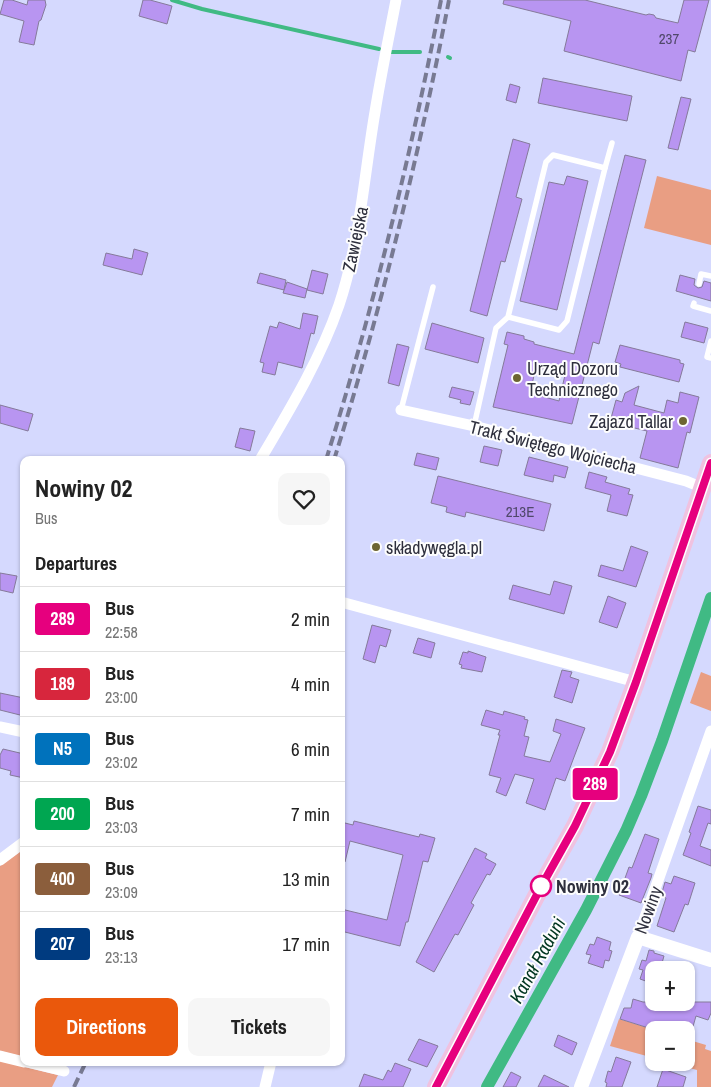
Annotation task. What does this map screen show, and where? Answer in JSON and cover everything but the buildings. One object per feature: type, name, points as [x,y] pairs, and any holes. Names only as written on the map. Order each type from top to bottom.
[{"type":"main road","points":[[436,1087],[575,826],[610,752],[636,682],[711,462]]},
{"type":"street","name":"Zawiejska","points":[[262,456],[324,343],[348,274],[396,0]]},
{"type":"street","name":"Trakt Świętego Wojciecha","points":[[402,410],[474,426],[686,481],[703,488]]},
{"type":"street","points":[[345,603],[636,682]]},
{"type":"street","points":[[0,727],[20,731]]},
{"type":"street","name":"Nowiny","points":[[581,1087],[638,937],[711,731]]},
{"type":"street","points":[[0,860],[20,845]]},
{"type":"street","points":[[638,937],[711,960]]},
{"type":"street","points":[[0,1056],[20,1061]]},
{"type":"street","points":[[42,1066],[64,1071]]},
{"type":"street","points":[[264,1087],[270,1066]]},
{"type":"lane","points":[[508,317],[559,330],[567,321],[612,143]]},
{"type":"lane","points":[[474,426],[496,328],[508,317],[546,162],[552,154],[605,168]]},
{"type":"lane","points":[[699,284],[701,274],[711,276]]},
{"type":"lane","points":[[402,410],[433,287]]},
{"type":"lane","points":[[694,303],[693,306],[711,311]]},
{"type":"lane","points":[[711,341],[707,357],[711,358]]},
{"type":"shaded area","points":[[657,176],[711,190],[711,245],[644,228]]},
{"type":"shaded area","points":[[701,672],[711,676],[711,711],[690,703]]},
{"type":"shaded area","points":[[20,852],[20,1056],[0,1051],[0,866]]},
{"type":"shaded area","points":[[619,1019],[645,1027],[645,1056],[610,1046]]},
{"type":"shaded area","points":[[695,1042],[706,1045],[705,1049],[711,1051],[711,1087],[697,1087],[697,1070],[695,1069]]},
{"type":"shaded area","points":[[0,1061],[58,1075],[52,1087],[0,1087]]},
{"type":"waterway","points":[[172,0],[202,9],[379,49]]},
{"type":"waterway","points":[[391,52],[420,52]]},
{"type":"waterway","name":"Kanał Raduni","points":[[487,1087],[586,910],[626,831],[662,741],[711,598]]},
{"type":"railway","points":[[327,456],[360,346],[390,232],[441,0]]},
{"type":"railway","points":[[335,456],[368,346],[398,232],[449,0]]},
{"type":"railway","points":[[74,1087],[84,1066]]},
{"type":"bus line","name":"289","points":[[436,1087],[575,826],[610,752],[711,463]]},
{"type":"place","name":"Urząd Dozoru Technicznego","points":[[517,378]]},
{"type":"place","name":"Zajazd Tallar","points":[[683,421]]},
{"type":"place","name":"składywęgla.pl","points":[[376,547]]},
{"type":"place","name":"Nowiny 02","points":[[541,886]]}]
